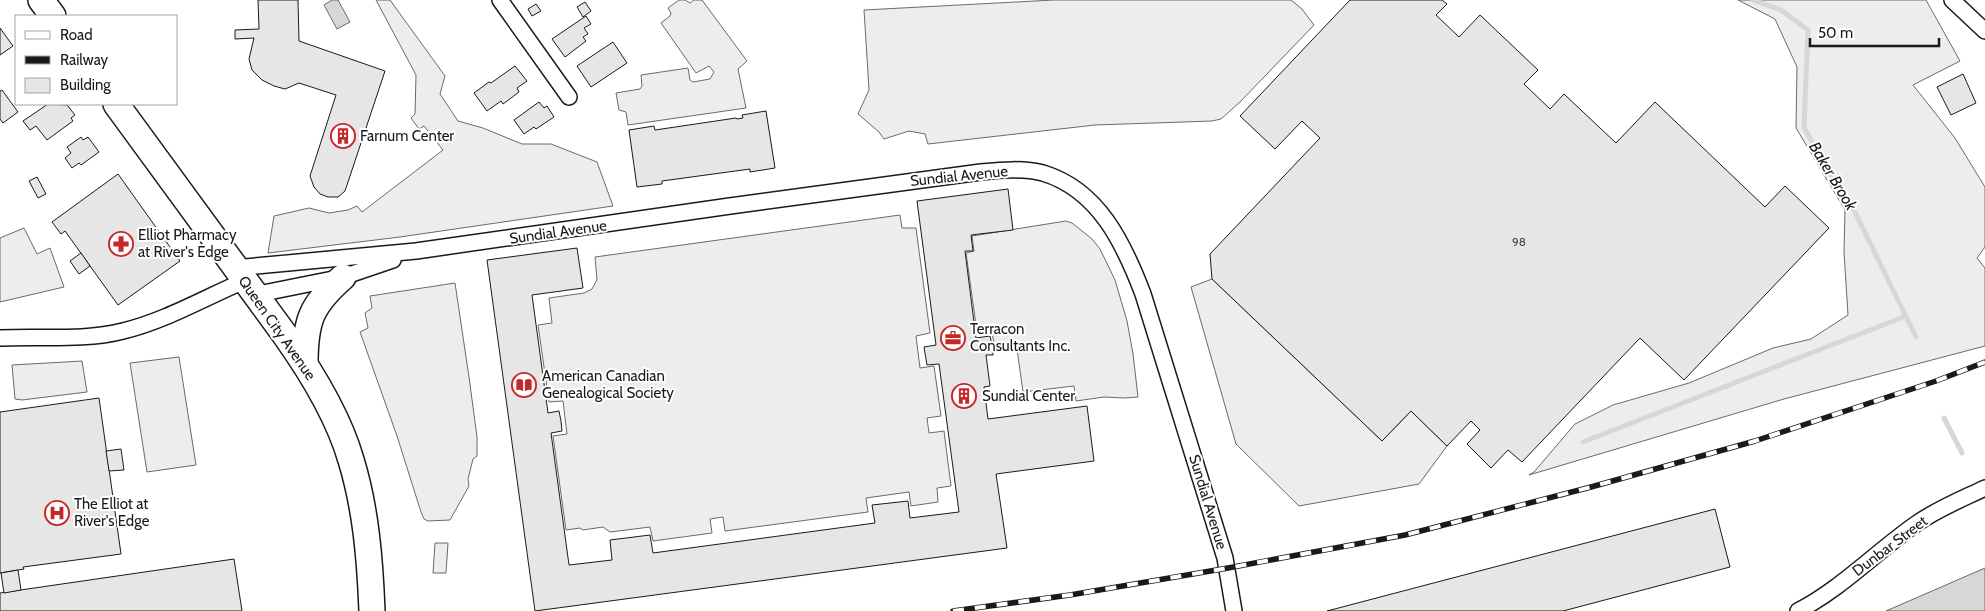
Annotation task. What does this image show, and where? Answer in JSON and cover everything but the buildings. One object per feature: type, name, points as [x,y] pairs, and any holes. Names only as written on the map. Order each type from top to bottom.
[{"type":"main road","points":[[41,0],[52,15]]},
{"type":"main road","name":"Queen City Avenue","points":[[117,105],[305,364],[337,424],[351,458],[366,526],[371,574],[372,611]]},
{"type":"main road","points":[[305,364],[305,340],[315,306],[343,277]]},
{"type":"street","points":[[500,0],[569,97]]},
{"type":"street","points":[[1952,0],[1985,31]]},
{"type":"street","name":"Sundial Avenue","points":[[244,281],[416,252],[730,206],[988,171],[1022,170],[1042,173],[1061,181],[1079,192],[1094,206],[1107,221],[1129,256],[1143,294],[1225,558],[1234,611]]},
{"type":"street","name":"Sundial Avenue","points":[[244,281],[343,277],[416,252]]},
{"type":"street","points":[[0,338],[97,336],[122,332],[154,321],[244,281]]},
{"type":"street","name":"Dunbar Street","points":[[1798,611],[1840,585],[1919,522],[1936,511],[1985,488]]},
{"type":"shaded area","points":[[332,0],[338,0],[350,22],[337,29],[324,5]]},
{"type":"shaded area","points":[[376,0],[390,0],[445,76],[440,94],[458,121],[483,128],[522,144],[551,144],[597,162],[613,206],[400,237],[268,253],[274,216],[309,208],[329,213],[348,210],[357,206],[362,212],[443,150],[424,126],[419,129],[411,118],[415,114],[416,75]]},
{"type":"shaded area","points":[[679,0],[685,0],[690,3],[694,0],[702,0],[747,61],[738,69],[746,108],[628,125],[626,112],[619,110],[616,93],[640,89],[642,86],[641,75],[688,68],[690,80],[693,82],[710,79],[714,72],[709,66],[696,73],[661,23],[670,16],[671,13],[668,8]]},
{"type":"shaded area","points":[[1054,0],[1291,0],[1302,9],[1314,25],[1240,102],[1221,119],[1212,121],[1095,125],[928,144],[925,134],[909,131],[884,139],[879,132],[858,114],[869,90],[864,10]]},
{"type":"shaded area","points":[[1738,0],[1926,0],[1960,61],[1913,85],[1955,138],[1985,187],[1985,247],[1977,258],[1985,268],[1985,346],[1784,399],[1529,475],[1534,472],[1575,424],[1613,405],[1689,383],[1773,348],[1811,339],[1848,315],[1844,252],[1845,210],[1796,128],[1797,67],[1775,19]]},
{"type":"shaded area","points":[[900,215],[902,228],[916,228],[930,333],[916,336],[920,368],[934,366],[941,416],[927,418],[929,433],[944,431],[951,486],[937,488],[938,502],[911,506],[909,492],[866,498],[868,512],[725,531],[723,517],[710,519],[712,533],[653,541],[650,527],[610,532],[603,527],[566,530],[553,436],[567,434],[563,401],[549,402],[538,325],[552,323],[549,298],[584,293],[592,289],[597,280],[595,257]]},
{"type":"shaded area","points":[[1066,221],[1072,223],[1092,239],[1100,249],[1115,280],[1127,321],[1138,397],[1104,397],[1076,401],[1074,386],[1023,392],[1017,349],[1002,349],[997,346],[991,330],[977,332],[966,253],[974,251],[972,236]]},
{"type":"shaded area","points":[[24,228],[37,254],[50,248],[64,287],[0,302],[0,238]]},
{"type":"shaded area","points":[[1212,279],[1382,441],[1411,411],[1447,446],[1419,484],[1299,506],[1236,444],[1191,287]]},
{"type":"shaded area","points":[[455,283],[477,437],[477,456],[473,459],[468,479],[469,486],[450,520],[428,521],[424,519],[421,512],[397,436],[360,332],[368,328],[365,313],[372,308],[370,296]]},
{"type":"shaded area","points":[[179,357],[196,465],[147,472],[130,363]]},
{"type":"shaded area","points":[[82,361],[87,392],[22,400],[15,399],[12,365]]},
{"type":"shaded area","points":[[435,543],[448,543],[446,573],[433,573]]},
{"type":"shaded area","points":[[1985,568],[1985,611],[1886,611]]},
{"type":"waterway","name":"Baker Brook","points":[[1753,0],[1781,10],[1808,30],[1804,127],[1823,163],[1853,208],[1916,337]]},
{"type":"waterway","name":"Baker Brook","points":[[1583,442],[1906,316]]},
{"type":"waterway","name":"Baker Brook","points":[[1944,418],[1962,453]]},
{"type":"railway","points":[[953,611],[1070,595],[1405,535],[1591,487],[1755,441],[1936,381],[1985,362]]},
{"type":"place","name":"Farnum Center","points":[[343,136]]},
{"type":"place","name":"Elliot Pharmacy at River's Edge","points":[[121,244]]},
{"type":"place","name":"Terracon Consultants Inc.","points":[[953,338]]},
{"type":"place","name":"American Canadian Genealogical Society","points":[[524,385]]},
{"type":"place","name":"Sundial Center","points":[[964,396]]},
{"type":"place","name":"The Elliot at River's Edge","points":[[57,513]]}]
